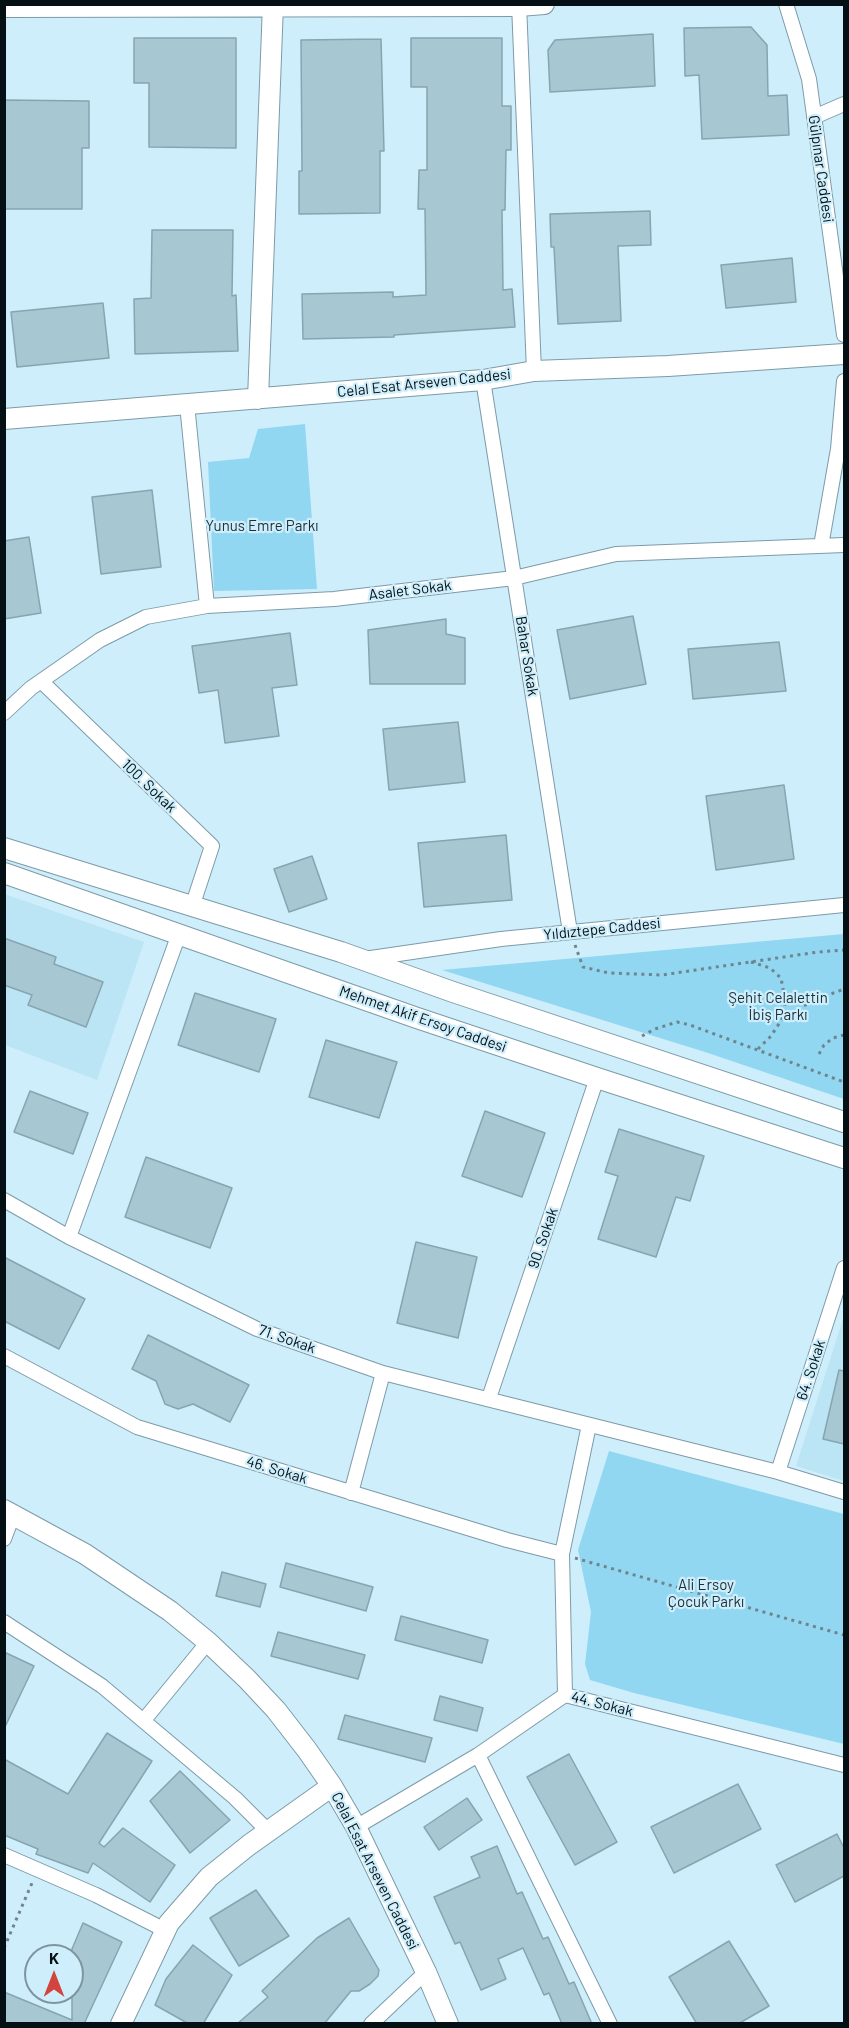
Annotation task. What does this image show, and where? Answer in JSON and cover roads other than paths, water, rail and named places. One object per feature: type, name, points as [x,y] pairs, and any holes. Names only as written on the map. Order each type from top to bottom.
[{"type":"main road","points":[[4,7],[544,4]]},
{"type":"main road","points":[[258,399],[273,5]]},
{"type":"main road","name":"Celal Esat Arseven Caddesi","points":[[4,419],[483,380],[534,371],[668,366],[844,354]]},
{"type":"main road","points":[[4,848],[361,959],[844,1122]]},
{"type":"main road","name":"Mehmet Akif Ersoy Caddesi","points":[[4,873],[364,999],[844,1158]]},
{"type":"main road","name":"Celal Esat Arseven Caddesi","points":[[9,1512],[85,1554],[170,1611],[208,1642],[276,1710],[332,1786],[356,1827],[426,1972],[448,2024]]},
{"type":"main road","points":[[121,2024],[169,1923],[209,1877],[268,1831],[332,1786]]},
{"type":"street","name":"Gülpınar Caddesi","points":[[786,4],[808,79],[844,335]]},
{"type":"street","points":[[519,5],[534,371]]},
{"type":"street","points":[[814,117],[844,104]]},
{"type":"street","name":"Bahar Sokak","points":[[483,380],[570,932]]},
{"type":"street","points":[[821,546],[838,449],[844,381]]},
{"type":"street","points":[[187,404],[207,606]]},
{"type":"street","name":"Asalet Sokak","points":[[4,713],[41,681],[100,640],[146,617],[207,606],[334,599],[514,578],[616,554],[844,545]]},
{"type":"street","name":"100. Sokak","points":[[41,681],[212,846],[192,907]]},
{"type":"street","name":"Yıldıztepe Caddesi","points":[[361,959],[570,932],[844,905]]},
{"type":"street","points":[[69,1237],[179,934]]},
{"type":"street","name":"90. Sokak","points":[[489,1398],[597,1078]]},
{"type":"street","name":"71. Sokak","points":[[4,1200],[69,1237],[257,1329],[383,1372],[778,1472],[844,1492]]},
{"type":"street","name":"64. Sokak","points":[[778,1472],[844,1268]]},
{"type":"street","name":"46. Sokak","points":[[4,1356],[137,1427],[507,1540],[562,1554]]},
{"type":"street","points":[[351,1493],[383,1372]]},
{"type":"street","points":[[565,1695],[562,1554],[589,1425]]},
{"type":"street","points":[[4,1539],[9,1512]]},
{"type":"street","points":[[4,1622],[102,1686],[235,1798],[268,1831]]},
{"type":"street","points":[[144,1720],[208,1642]]},
{"type":"street","name":"44. Sokak","points":[[356,1827],[478,1755],[565,1695],[844,1765]]},
{"type":"street","points":[[478,1755],[610,2024]]},
{"type":"street","points":[[4,1855],[96,1895],[165,1930]]},
{"type":"street","points":[[370,2024],[426,1972]]},
{"type":"park label","name":"Yunus Emre Parkı","points":[[262,526]]},
{"type":"park label","name":"Şehit Celalettin İbiş Parkı","points":[[778,1006]]},
{"type":"park label","name":"Ali Ersoy Çocuk Parkı","points":[[706,1594]]}]
